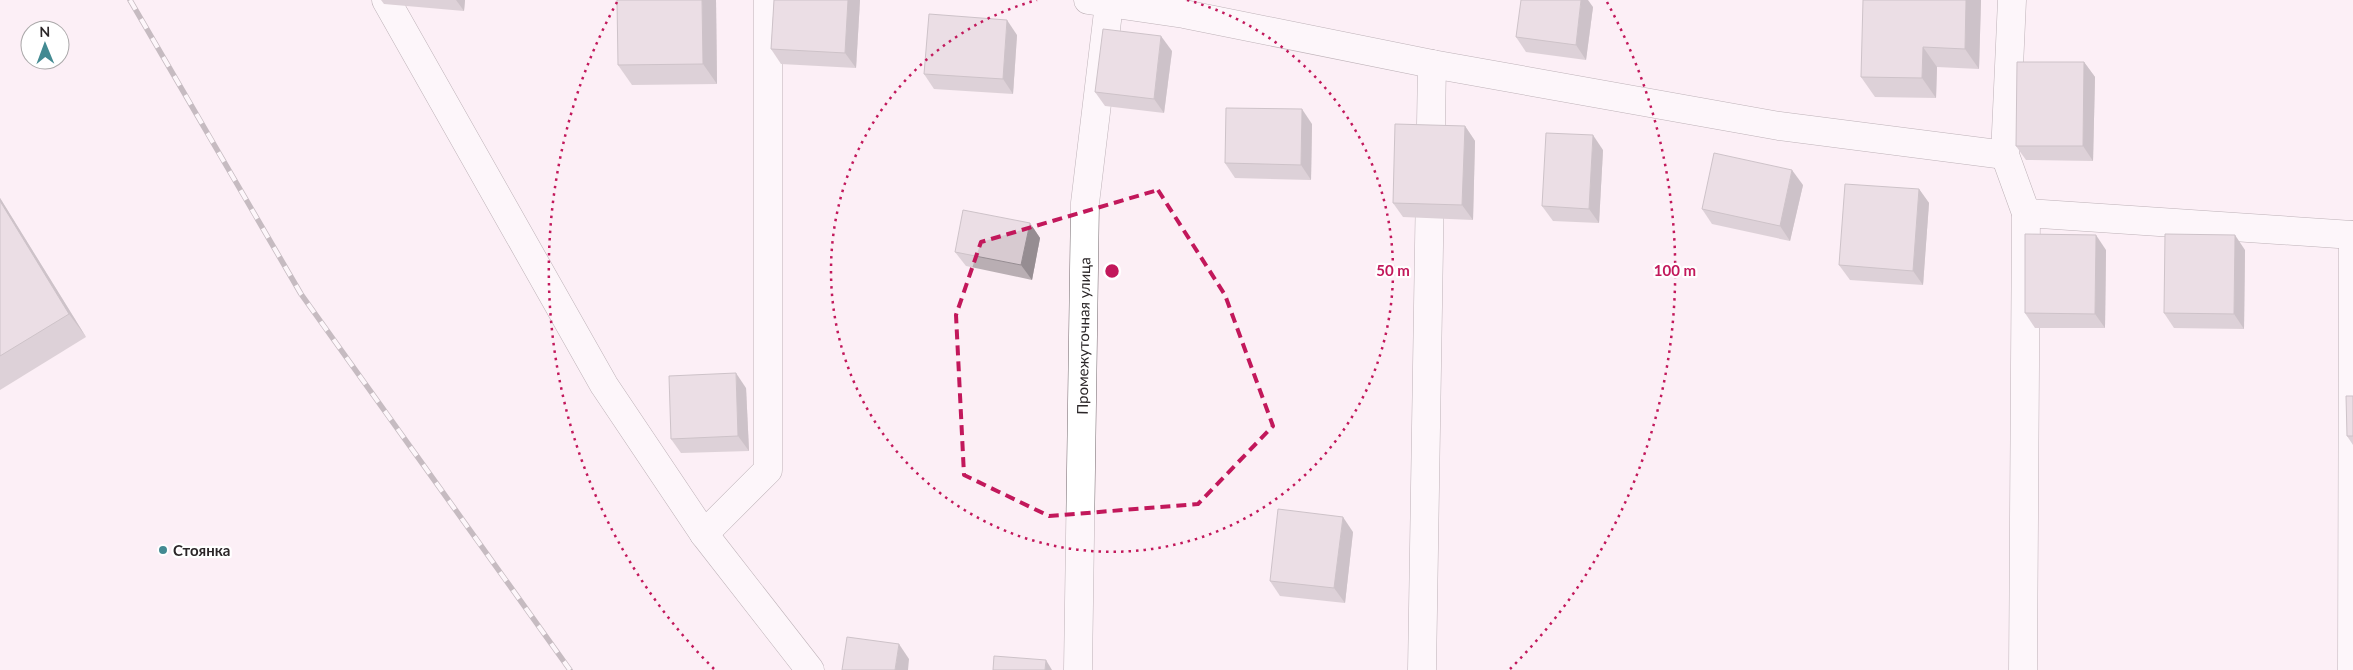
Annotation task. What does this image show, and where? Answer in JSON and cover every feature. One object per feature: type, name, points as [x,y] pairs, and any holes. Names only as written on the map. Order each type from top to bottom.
[{"type":"street","points":[[386,0],[604,385],[704,534],[810,670]]},
{"type":"street","points":[[704,534],[768,470],[768,0]]},
{"type":"street","points":[[1184,14],[1217,0]]},
{"type":"street","points":[[2012,0],[2005,155],[2026,213],[2023,670]]},
{"type":"street","points":[[1098,2],[1184,14],[1432,64],[1779,126],[2005,155]]},
{"type":"street","name":"Промежуточная улица","points":[[1078,670],[1086,203],[1098,2]]},
{"type":"street","points":[[1422,670],[1432,64]]},
{"type":"street","points":[[2026,213],[2353,235],[2352,670]]},
{"type":"highlighted area","points":[[1158,190],[1225,295],[1273,426],[1198,504],[1049,516],[964,475],[956,315],[981,242]]},
{"type":"building","points":[[617,0],[702,0],[703,64],[618,65]]},
{"type":"building","points":[[774,0],[848,0],[845,53],[771,49]]},
{"type":"building","points":[[1521,0],[1581,0],[1576,45],[1516,37]]},
{"type":"building","points":[[1863,0],[1966,0],[1965,49],[1923,47],[1922,78],[1861,77]]},
{"type":"building","points":[[929,14],[1007,20],[1003,79],[924,74]]},
{"type":"building","points":[[1103,29],[1161,36],[1154,99],[1095,92]]},
{"type":"building","points":[[2017,62],[2084,62],[2083,146],[2016,146]]},
{"type":"building","points":[[1226,108],[1302,109],[1301,165],[1225,163]]},
{"type":"building","points":[[1395,124],[1465,126],[1462,205],[1393,203]]},
{"type":"building","points":[[1546,133],[1593,135],[1589,209],[1542,206]]},
{"type":"building","points":[[1714,153],[1792,170],[1780,226],[1702,209]]},
{"type":"building","points":[[1845,184],[1919,189],[1913,271],[1839,265]]},
{"type":"building","points":[[0,201],[69,314],[0,356]]},
{"type":"building","points":[[963,210],[1030,223],[1021,265],[955,252]]},
{"type":"building","points":[[2025,234],[2096,235],[2095,314],[2025,313]]},
{"type":"building","points":[[2165,234],[2235,235],[2234,314],[2164,313]]},
{"type":"building","points":[[736,373],[738,436],[671,439],[669,376]]},
{"type":"building","points":[[2346,396],[2353,396],[2353,436],[2347,436]]},
{"type":"building","points":[[1278,509],[1343,517],[1334,588],[1270,581]]},
{"type":"building","points":[[847,637],[899,644],[895,670],[842,670]]},
{"type":"building","points":[[994,656],[1046,660],[1045,670],[993,670]]},
{"type":"railway","points":[[130,0],[301,294],[570,670]]},
{"type":"place","name":"Стоянка","points":[[163,550]]}]
